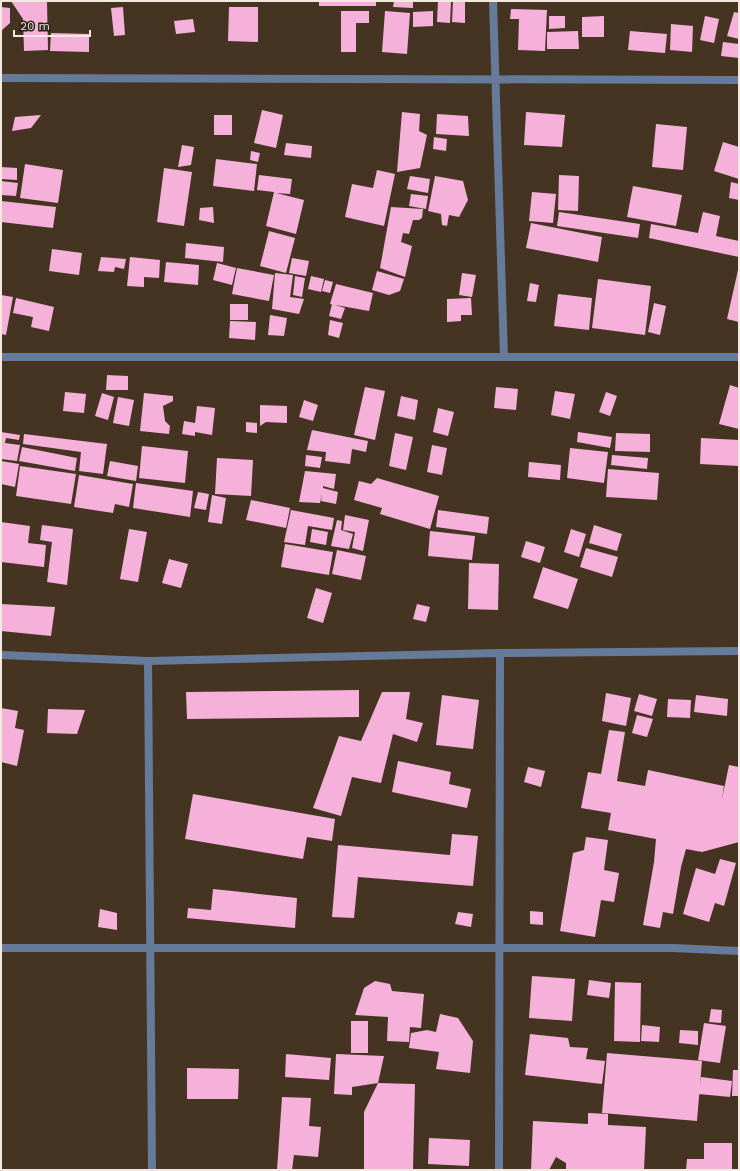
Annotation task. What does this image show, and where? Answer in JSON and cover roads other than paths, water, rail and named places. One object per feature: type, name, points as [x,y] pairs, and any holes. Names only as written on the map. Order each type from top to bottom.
[{"type":"street","points":[[493,1],[504,357]]},
{"type":"street","points":[[1,78],[739,80]]},
{"type":"street","points":[[1,357],[739,357]]},
{"type":"street","points":[[1,655],[148,661],[500,652],[739,651]]},
{"type":"street","points":[[499,1170],[500,652]]},
{"type":"street","points":[[148,661],[152,1170]]},
{"type":"street","points":[[1,948],[673,948],[739,951]]}]
